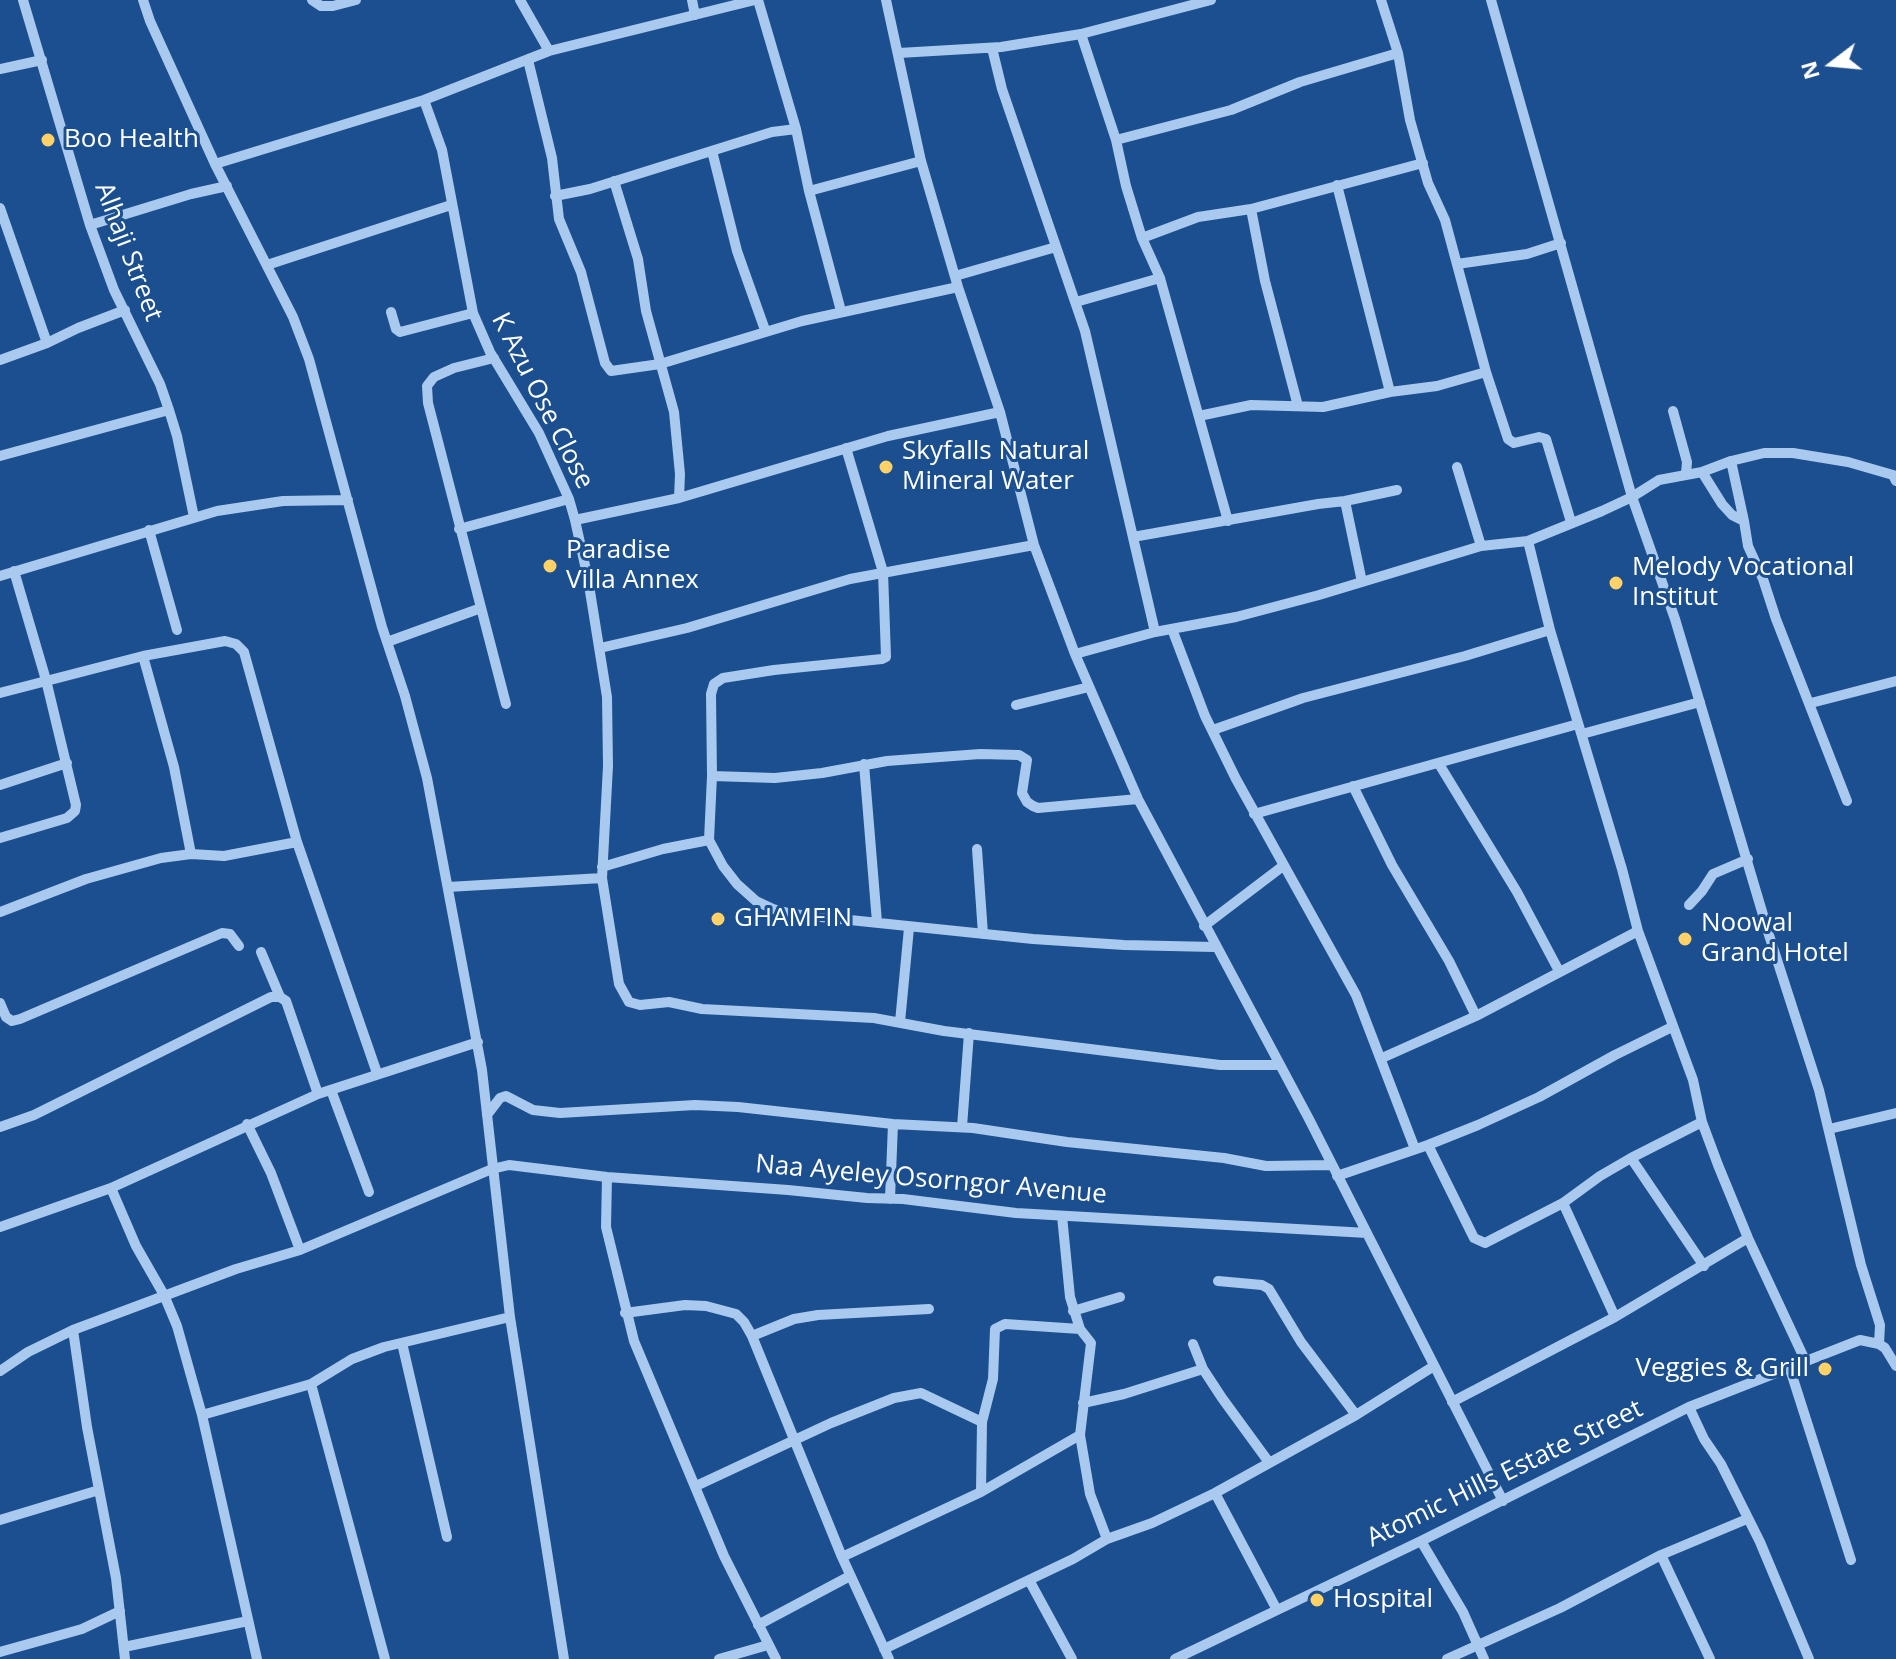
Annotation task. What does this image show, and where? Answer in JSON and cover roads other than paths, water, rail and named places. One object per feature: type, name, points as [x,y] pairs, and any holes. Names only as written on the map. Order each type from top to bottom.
[{"type":"street","name":"Alhaji Street","points":[[23,0],[90,225],[169,410],[194,517]]},
{"type":"street","points":[[143,0],[215,164],[293,317],[309,359],[427,778],[478,1042],[510,1317],[563,1659]]},
{"type":"street","points":[[312,0],[321,6],[356,0]]},
{"type":"street","points":[[520,0],[549,51]]},
{"type":"street","points":[[692,0],[695,15]]},
{"type":"street","points":[[215,164],[424,100],[549,51],[757,0],[796,129],[841,311]]},
{"type":"street","points":[[886,0],[921,161],[956,281],[1000,412],[1034,545],[1075,654],[1138,799],[1214,947],[1280,1065],[1503,1501]]},
{"type":"street","points":[[899,53],[992,48],[1081,34],[1211,0]]},
{"type":"street","points":[[1381,0],[1398,53],[1410,120],[1428,183],[1445,220],[1486,372],[1508,439],[1514,443],[1539,437],[1548,442],[1571,522]]},
{"type":"street","points":[[1491,0],[1632,497],[1675,619],[1769,935],[1819,1090],[1861,1265],[1880,1325],[1879,1344],[1890,1353],[1896,1366]]},
{"type":"street","points":[[1081,34],[1116,140],[1142,238],[1160,278],[1228,521]]},
{"type":"street","points":[[992,48],[1002,89],[1076,302],[1098,383],[1155,632]]},
{"type":"street","points":[[1116,140],[1231,110],[1300,82],[1398,53]]},
{"type":"street","points":[[0,69],[42,60]]},
{"type":"street","points":[[528,60],[552,158],[555,196],[564,235],[581,272],[605,363],[611,371],[660,364],[765,330],[956,281],[1056,247]]},
{"type":"street","name":"K Azu Ose Close","points":[[424,100],[442,150],[473,313],[482,337],[525,407],[569,499],[575,520],[607,697],[602,872],[619,984],[626,999],[634,1004],[669,1002],[702,1009],[900,1022]]},
{"type":"street","points":[[555,196],[772,132],[796,129]]},
{"type":"street","points":[[712,151],[737,251],[765,330]]},
{"type":"street","points":[[809,191],[921,161]]},
{"type":"street","points":[[1142,238],[1198,217],[1251,209],[1423,163]]},
{"type":"street","points":[[614,181],[638,259],[646,311],[674,412],[679,498]]},
{"type":"street","points":[[1337,185],[1390,392]]},
{"type":"street","points":[[90,225],[227,186]]},
{"type":"street","points":[[267,265],[451,205]]},
{"type":"street","points":[[0,208],[47,343]]},
{"type":"street","points":[[1251,209],[1265,281],[1298,406]]},
{"type":"street","points":[[1457,264],[1527,254],[1561,243]]},
{"type":"street","points":[[1076,302],[1160,278]]},
{"type":"street","points":[[0,360],[125,310]]},
{"type":"street","points":[[391,312],[396,329],[403,332],[473,313]]},
{"type":"street","points":[[494,358],[454,368],[434,377],[427,386],[428,403],[459,529],[506,704]]},
{"type":"street","points":[[1199,416],[1233,407],[1323,407],[1390,392],[1437,386],[1486,372]]},
{"type":"street","points":[[0,456],[169,410]]},
{"type":"street","points":[[1673,411],[1687,462],[1686,473]]},
{"type":"street","points":[[575,520],[679,498],[846,448],[925,427],[1000,412]]},
{"type":"street","points":[[846,448],[883,572],[887,646],[884,658],[774,670],[723,678],[714,684],[711,694],[709,840],[730,875],[756,901],[792,914],[983,934],[1124,945],[1214,947]]},
{"type":"street","points":[[1075,654],[1155,632],[1250,613],[1481,546],[1528,541],[1632,497],[1659,480],[1702,472],[1764,453],[1793,453],[1848,462],[1893,475],[1896,481]]},
{"type":"street","points":[[1731,461],[1748,546],[1847,801]]},
{"type":"street","points":[[1457,467],[1481,546]]},
{"type":"street","points":[[1702,472],[1722,504],[1732,515],[1744,521]]},
{"type":"street","points":[[1133,537],[1397,490]]},
{"type":"street","points":[[459,529],[569,499]]},
{"type":"street","points":[[0,576],[217,511],[283,501],[348,500]]},
{"type":"street","points":[[1345,501],[1362,582]]},
{"type":"street","points":[[149,530],[177,630]]},
{"type":"street","points":[[1528,541],[1550,630],[1638,931],[1693,1080],[1702,1122],[1748,1238],[1805,1360]]},
{"type":"street","points":[[600,648],[687,628],[799,592],[883,572],[1034,545]]},
{"type":"street","points":[[0,838],[71,816],[75,811],[75,796],[46,680],[14,571]]},
{"type":"street","points":[[387,642],[481,608]]},
{"type":"street","points":[[1172,629],[1194,688],[1254,814],[1356,995],[1415,1149]]},
{"type":"street","points":[[1213,730],[1303,698],[1465,656],[1550,630]]},
{"type":"street","points":[[0,693],[143,656],[225,641],[236,644],[244,652],[297,842],[377,1073]]},
{"type":"street","points":[[143,656],[174,767],[191,854]]},
{"type":"street","points":[[1811,703],[1896,681]]},
{"type":"street","points":[[1016,705],[1089,687]]},
{"type":"street","points":[[1254,814],[1439,764],[1700,702]]},
{"type":"street","points":[[712,776],[786,777],[864,764],[980,754],[1019,755],[1027,760],[1022,793],[1027,802],[1038,808],[1138,799]]},
{"type":"street","points":[[0,785],[67,763]]},
{"type":"street","points":[[864,764],[877,922]]},
{"type":"street","points":[[1439,764],[1517,892],[1559,971]]},
{"type":"street","points":[[1353,786],[1392,865],[1449,961],[1476,1016]]},
{"type":"street","points":[[448,887],[602,872],[663,849],[709,840]]},
{"type":"street","points":[[0,912],[86,879],[161,858],[191,854],[224,856],[297,842]]},
{"type":"street","points":[[977,849],[983,934]]},
{"type":"street","points":[[1689,905],[1713,874],[1748,859]]},
{"type":"street","points":[[1204,926],[1283,866]]},
{"type":"street","points":[[909,928],[900,1022],[925,1028],[1220,1065],[1280,1065]]},
{"type":"street","points":[[1382,1058],[1476,1016],[1638,931]]},
{"type":"street","points":[[0,1025],[222,933],[230,934],[239,946]]},
{"type":"street","points":[[261,952],[280,997],[286,1001],[318,1094]]},
{"type":"street","points":[[0,1127],[34,1115],[271,997],[280,997]]},
{"type":"street","points":[[0,1003],[6,1017],[12,1021]]},
{"type":"street","points":[[1337,1176],[1428,1145],[1539,1097],[1672,1027]]},
{"type":"street","points":[[962,1127],[969,1033]]},
{"type":"street","points":[[0,1227],[111,1188],[318,1094],[478,1042]]},
{"type":"street","points":[[331,1090],[369,1192]]},
{"type":"street","points":[[487,1115],[500,1098],[506,1096],[528,1109],[571,1113],[705,1105],[893,1124],[962,1127],[1224,1158],[1266,1166],[1331,1165]]},
{"type":"street","points":[[1829,1129],[1896,1113]]},
{"type":"street","points":[[1428,1145],[1470,1231],[1478,1241],[1485,1243],[1563,1203],[1631,1158],[1702,1122]]},
{"type":"street","points":[[247,1124],[271,1173],[300,1250]]},
{"type":"street","points":[[890,1199],[893,1124]]},
{"type":"street","points":[[1631,1158],[1704,1266]]},
{"type":"street","name":"Naa Ayeley Osorngor Avenue","points":[[492,1169],[509,1165],[607,1177],[1062,1216],[1367,1233]]},
{"type":"street","points":[[0,1371],[28,1352],[73,1330],[164,1295],[300,1250],[492,1169]]},
{"type":"street","points":[[607,1177],[606,1227],[625,1313],[650,1384],[724,1556],[776,1659]]},
{"type":"street","points":[[111,1188],[136,1246],[164,1295],[177,1326],[202,1415],[257,1659]]},
{"type":"street","points":[[1563,1203],[1615,1317]]},
{"type":"street","points":[[1062,1216],[1073,1311],[1092,1349],[1080,1435],[1090,1494],[1107,1539]]},
{"type":"street","points":[[1452,1402],[1615,1317],[1748,1238]]},
{"type":"street","points":[[1218,1281],[1262,1285],[1269,1289],[1307,1351],[1356,1415]]},
{"type":"street","points":[[1073,1311],[1120,1297]]},
{"type":"street","points":[[625,1313],[685,1305],[724,1309],[736,1314],[752,1336],[793,1441],[886,1654],[1107,1539],[1152,1523],[1215,1493],[1356,1415],[1434,1366]]},
{"type":"street","points":[[752,1336],[794,1319],[818,1315],[929,1309]]},
{"type":"street","points":[[202,1415],[311,1384],[352,1359],[402,1343],[510,1317]]},
{"type":"street","points":[[981,1492],[982,1422],[993,1379],[997,1327],[1005,1324],[1080,1329]]},
{"type":"street","points":[[73,1330],[120,1611],[125,1659]]},
{"type":"street","name":"Atomic Hills Estate Street","points":[[1175,1659],[1503,1501],[1689,1407],[1860,1340],[1879,1344]]},
{"type":"street","points":[[402,1343],[447,1537]]},
{"type":"street","points":[[1193,1344],[1203,1369],[1268,1461]]},
{"type":"street","points":[[1789,1366],[1851,1560]]},
{"type":"street","points":[[1083,1403],[1124,1394],[1203,1369]]},
{"type":"street","points":[[311,1384],[385,1659]]},
{"type":"street","points":[[696,1486],[831,1423],[908,1395],[921,1393],[933,1397],[982,1422]]},
{"type":"street","points":[[1689,1407],[1704,1439],[1728,1477],[1772,1568],[1809,1659]]},
{"type":"street","points":[[842,1557],[981,1492],[1080,1435]]},
{"type":"street","points":[[0,1520],[99,1490]]},
{"type":"street","points":[[1215,1493],[1277,1610]]},
{"type":"street","points":[[1447,1659],[1560,1608],[1661,1555],[1747,1519]]},
{"type":"street","points":[[1421,1541],[1463,1612],[1484,1659]]},
{"type":"street","points":[[1661,1555],[1710,1659]]},
{"type":"street","points":[[758,1625],[850,1576]]},
{"type":"street","points":[[1029,1580],[1072,1659]]},
{"type":"street","points":[[0,1652],[82,1629],[120,1611]]},
{"type":"street","points":[[124,1647],[248,1621]]},
{"type":"street","points":[[719,1659],[768,1645]]},
{"type":"place","name":"Boo Health","points":[[48,140]]},
{"type":"place","name":"Skyfalls Natural Mineral Water","points":[[886,467]]},
{"type":"place","name":"Paradise Villa Annex","points":[[550,566]]},
{"type":"place","name":"Melody Vocational Institut","points":[[1616,583]]},
{"type":"place","name":"GHAMFIN","points":[[718,919]]},
{"type":"place","name":"Noowal Grand Hotel","points":[[1685,939]]},
{"type":"place","name":"Veggies & Grill","points":[[1825,1369]]},
{"type":"place","name":"Hospital","points":[[1317,1600]]}]
